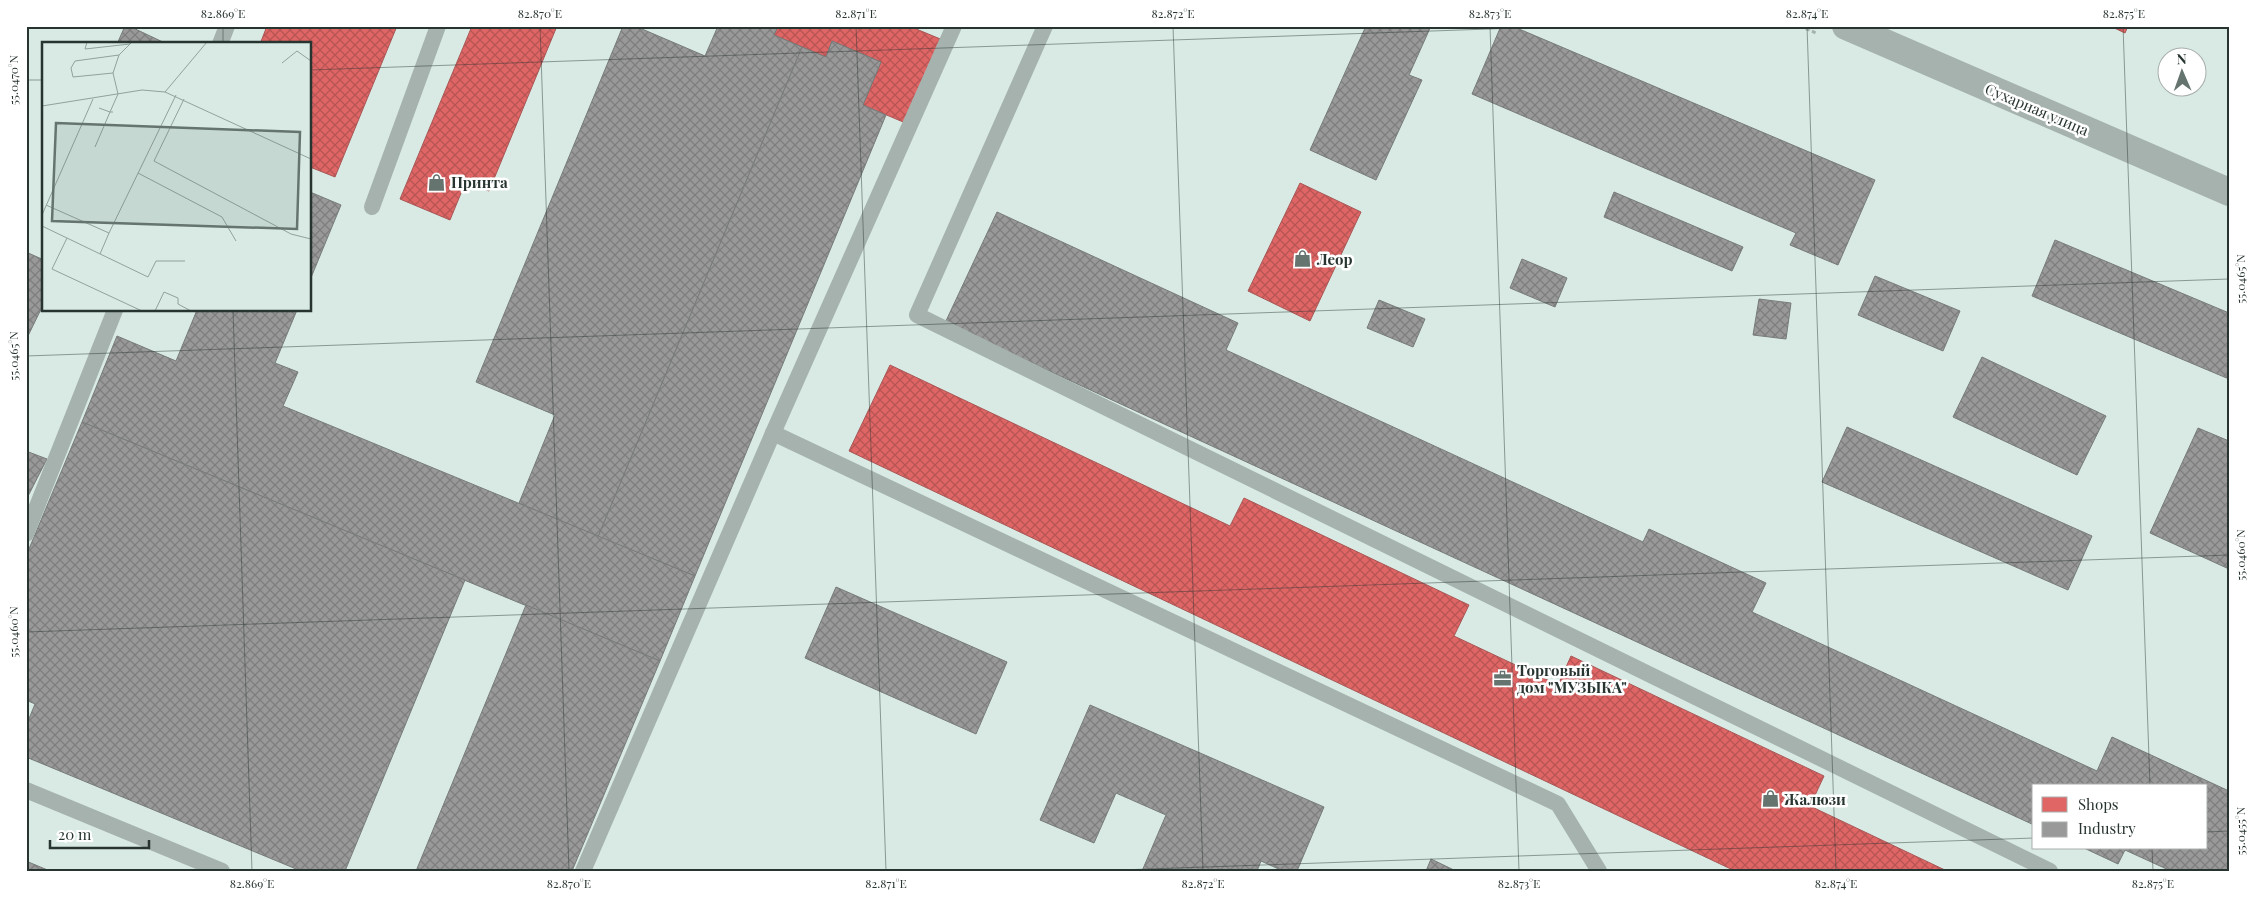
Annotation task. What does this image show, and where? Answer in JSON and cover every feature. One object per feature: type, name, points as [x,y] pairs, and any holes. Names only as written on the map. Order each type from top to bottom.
[{"type":"street","name":"Сухарная улица","points":[[1846,26],[2229,192]]},
{"type":"lane","points":[[221,42],[227,26]]},
{"type":"lane","points":[[372,207],[438,26]]},
{"type":"lane","points":[[582,871],[773,433],[954,26]]},
{"type":"lane","points":[[1045,26],[917,315],[2050,871]]},
{"type":"lane","points":[[26,534],[115,311]]},
{"type":"lane","points":[[773,433],[1558,804],[1599,871]]},
{"type":"lane","points":[[26,790],[222,871]]},
{"type":"building: Shops","points":[[267,26],[397,26],[335,177],[311,167],[311,42],[261,42]]},
{"type":"building: Shops","points":[[472,26],[557,26],[489,191],[466,181],[450,220],[400,199]]},
{"type":"building: Shops","points":[[778,26],[909,26],[950,43],[915,127],[863,105],[881,62],[832,41],[826,57],[774,35]]},
{"type":"building: Shops","points":[[2110,26],[2128,26],[2125,33]]},
{"type":"building: Shops","points":[[1300,183],[1361,212],[1310,321],[1248,291]]},
{"type":"building: Shops","points":[[890,365],[1230,526],[1244,498],[1469,605],[1454,636],[1558,685],[1571,656],[1824,776],[1810,806],[1947,871],[1735,871],[849,451]]},
{"type":"building: Industry","points":[[125,26],[129,26],[163,42],[118,42]]},
{"type":"building: Industry","points":[[623,26],[635,26],[705,56],[718,26],[778,26],[774,35],[802,47],[598,537],[519,503],[555,415],[476,382]]},
{"type":"building: Industry","points":[[1366,26],[1431,26],[1409,75],[1422,80],[1376,180],[1310,150]]},
{"type":"building: Industry","points":[[1501,26],[1512,26],[1875,180],[1838,265],[1790,245],[1796,233],[1472,94]]},
{"type":"building: Industry","points":[[832,41],[881,62],[863,105],[886,115],[695,576],[598,537],[802,47],[826,57]]},
{"type":"building: Industry","points":[[311,192],[341,205],[311,278]]},
{"type":"building: Industry","points":[[1614,192],[1743,247],[1732,271],[1604,217]]},
{"type":"building: Industry","points":[[997,212],[1238,323],[1226,350],[1643,542],[1649,529],[1766,583],[1752,612],[2097,771],[2112,737],[2229,791],[2229,871],[2171,871],[2125,850],[2208,850],[2208,784],[2032,784],[2032,824],[945,323]]},
{"type":"building: Industry","points":[[2055,240],[2229,313],[2229,379],[2032,296]]},
{"type":"building: Industry","points":[[26,252],[42,259],[42,307],[26,340]]},
{"type":"building: Industry","points":[[1522,259],[1567,278],[1555,307],[1510,288]]},
{"type":"building: Industry","points":[[1875,276],[1960,311],[1943,351],[1858,315]]},
{"type":"building: Industry","points":[[1759,299],[1791,303],[1786,339],[1753,335]]},
{"type":"building: Industry","points":[[1379,300],[1425,319],[1413,347],[1367,328]]},
{"type":"building: Industry","points":[[197,311],[297,311],[275,363],[298,372],[283,406],[695,576],[660,661],[82,422],[117,336],[176,361]]},
{"type":"building: Industry","points":[[1982,357],[2106,416],[2077,475],[1953,417]]},
{"type":"building: Industry","points":[[82,422],[465,580],[345,871],[301,871],[26,757],[26,726],[35,704],[26,700],[26,556]]},
{"type":"building: Industry","points":[[1847,427],[2092,536],[2068,590],[1822,482]]},
{"type":"building: Industry","points":[[2198,428],[2229,441],[2229,569],[2150,533]]},
{"type":"building: Industry","points":[[26,451],[47,459],[26,500]]},
{"type":"building: Industry","points":[[836,587],[1007,662],[976,734],[805,658]]},
{"type":"building: Industry","points":[[526,605],[660,661],[572,871],[416,871]]},
{"type":"building: Industry","points":[[1090,705],[1324,807],[1297,871],[1283,871],[1261,861],[1257,871],[1142,871],[1166,815],[1116,793],[1094,843],[1040,820]]},
{"type":"building: Industry","points":[[2088,850],[2125,850],[2118,864]]},
{"type":"building: Industry","points":[[1431,859],[1456,871],[1426,871]]},
{"type":"building: Industry","points":[[26,861],[50,871],[26,871]]},
{"type":"place","name":"Принта","points":[[437,182]]},
{"type":"place","name":"Леор","points":[[1303,259]]},
{"type":"place","name":"Торговый дом \"МУЗЫКА\"","points":[[1503,679]]},
{"type":"place","name":"Жалюзи","points":[[1770,799]]}]
